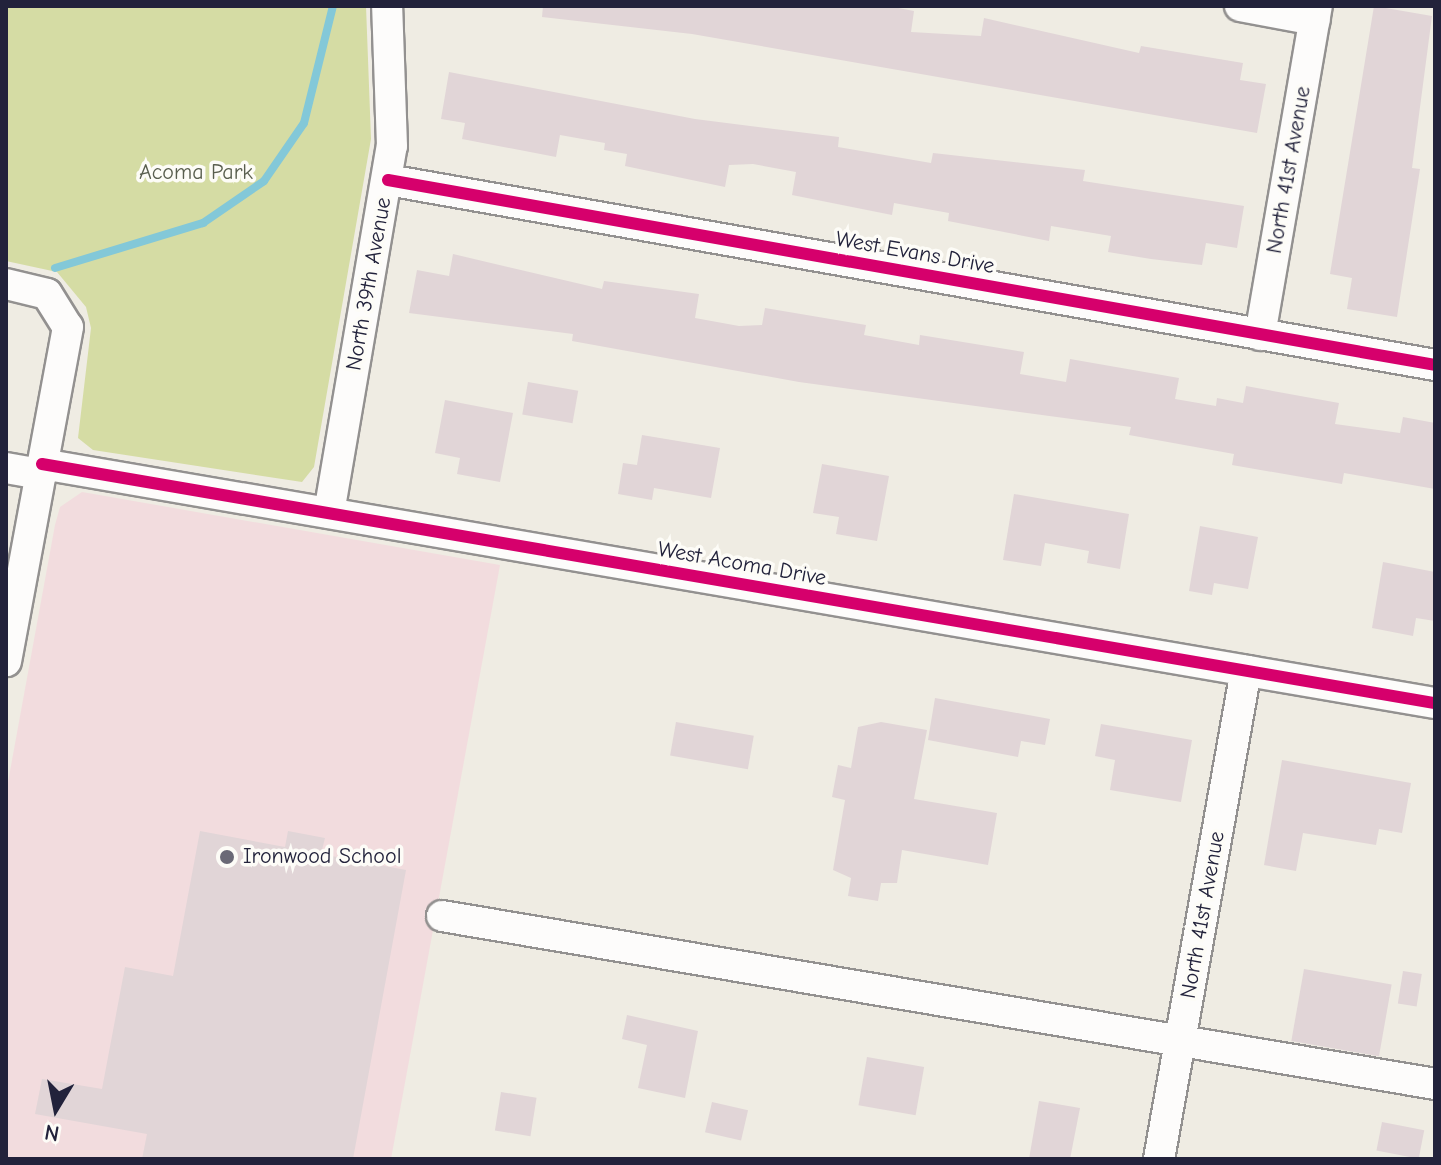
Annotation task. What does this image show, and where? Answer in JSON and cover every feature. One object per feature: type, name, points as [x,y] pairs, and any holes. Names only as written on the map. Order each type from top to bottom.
[{"type":"street","name":"North 39th Avenue","points":[[329,513],[388,180],[395,108],[387,6]]},
{"type":"street","points":[[1240,6],[1316,13]]},
{"type":"street","name":"North 41st Avenue","points":[[1260,335],[1316,13]]},
{"type":"street","name":"West Evans Drive","points":[[388,180],[1435,365]]},
{"type":"street","points":[[6,284],[47,294],[60,309],[68,327],[7,654]]},
{"type":"street","name":"West Acoma Drive","points":[[6,468],[42,469],[329,513],[1435,703]]},
{"type":"street","name":"North 41st Avenue","points":[[1159,1159],[1246,671]]},
{"type":"street","points":[[442,916],[1435,1084]]},
{"type":"shaded area","name":"Ironwood School","points":[[82,492],[500,565],[391,1159],[6,1159],[6,793],[55,525],[60,507]]},
{"type":"green space","name":"Acoma Park","points":[[6,6],[366,6],[371,139],[314,467],[302,482],[93,450],[78,438],[91,328],[86,307],[57,272],[6,261]]},
{"type":"building","points":[[543,6],[888,6],[914,11],[911,32],[981,36],[984,18],[1139,53],[1141,46],[1243,63],[1240,80],[1266,84],[1257,133],[692,34],[542,17]]},
{"type":"building","points":[[1374,6],[1432,16],[1412,168],[1420,169],[1397,317],[1347,309],[1352,278],[1330,274]]},
{"type":"building","points":[[449,72],[695,119],[839,137],[838,147],[931,163],[933,153],[1085,170],[1083,181],[1244,206],[1237,248],[1206,243],[1202,265],[1151,259],[1108,252],[1111,236],[1051,226],[1049,241],[948,221],[949,213],[894,203],[892,215],[792,195],[796,172],[753,164],[729,165],[725,187],[625,166],[627,154],[604,150],[605,143],[560,135],[556,157],[462,139],[465,123],[441,119]]},
{"type":"building","points":[[453,254],[602,289],[604,281],[699,294],[695,318],[739,326],[762,325],[765,308],[866,325],[864,335],[919,345],[920,335],[1024,352],[1020,374],[1066,382],[1070,359],[1179,378],[1175,399],[1216,406],[1217,398],[1243,403],[1246,386],[1339,403],[1335,424],[1400,433],[1403,417],[1435,423],[1435,489],[1344,473],[1342,484],[1232,465],[1234,454],[1129,435],[1131,427],[799,382],[572,341],[573,334],[409,313],[417,270],[449,276]]},
{"type":"building","points":[[528,382],[578,391],[572,423],[522,414]]},
{"type":"building","points":[[445,400],[513,413],[500,482],[457,474],[460,458],[435,453]]},
{"type":"building","points":[[642,435],[720,448],[711,498],[654,488],[652,500],[618,494],[623,463],[637,465]]},
{"type":"building","points":[[822,464],[889,476],[877,541],[836,534],[839,517],[813,513]]},
{"type":"building","points":[[1014,494],[1129,514],[1120,569],[1087,563],[1089,551],[1045,543],[1041,566],[1003,560]]},
{"type":"building","points":[[1200,526],[1258,537],[1248,589],[1214,583],[1212,595],[1189,591]]},
{"type":"building","points":[[1383,562],[1435,572],[1435,621],[1416,618],[1413,636],[1372,628]]},
{"type":"building","points":[[935,698],[1050,719],[1045,745],[1021,741],[1018,757],[928,740]]},
{"type":"building","points":[[676,722],[754,736],[748,769],[670,755]]},
{"type":"building","points":[[881,722],[927,730],[914,799],[997,813],[988,865],[902,850],[897,883],[881,883],[878,901],[848,896],[851,878],[833,870],[845,800],[832,797],[838,765],[851,768],[858,727]]},
{"type":"building","points":[[1101,724],[1192,740],[1181,802],[1110,790],[1115,760],[1095,756]]},
{"type":"building","points":[[1282,760],[1411,783],[1402,833],[1379,829],[1376,845],[1303,833],[1296,871],[1264,865]]},
{"type":"building","points":[[200,831],[285,847],[288,831],[325,838],[321,854],[406,870],[353,1159],[142,1159],[147,1134],[35,1114],[42,1079],[102,1089],[125,967],[173,976]]},
{"type":"building","points":[[1304,969],[1392,984],[1379,1056],[1291,1041]]},
{"type":"building","points":[[1403,971],[1422,974],[1417,1007],[1398,1004]]},
{"type":"building","points":[[627,1015],[698,1031],[685,1098],[638,1088],[647,1045],[622,1039]]},
{"type":"building","points":[[867,1057],[924,1067],[916,1115],[858,1105]]},
{"type":"building","points":[[501,1092],[537,1098],[530,1136],[495,1131]]},
{"type":"building","points":[[1039,1101],[1080,1108],[1070,1159],[1029,1159]]},
{"type":"building","points":[[712,1102],[748,1110],[741,1141],[705,1132]]},
{"type":"building","points":[[1382,1122],[1424,1130],[1419,1159],[1376,1150]]},
{"type":"waterway","points":[[55,268],[203,223],[264,181],[304,123],[333,6]]},
{"type":"cycle path","points":[[388,180],[1435,365]]},
{"type":"cycle path","points":[[42,464],[1435,703]]},
{"type":"place","name":"Ironwood School","points":[[227,857]]}]
